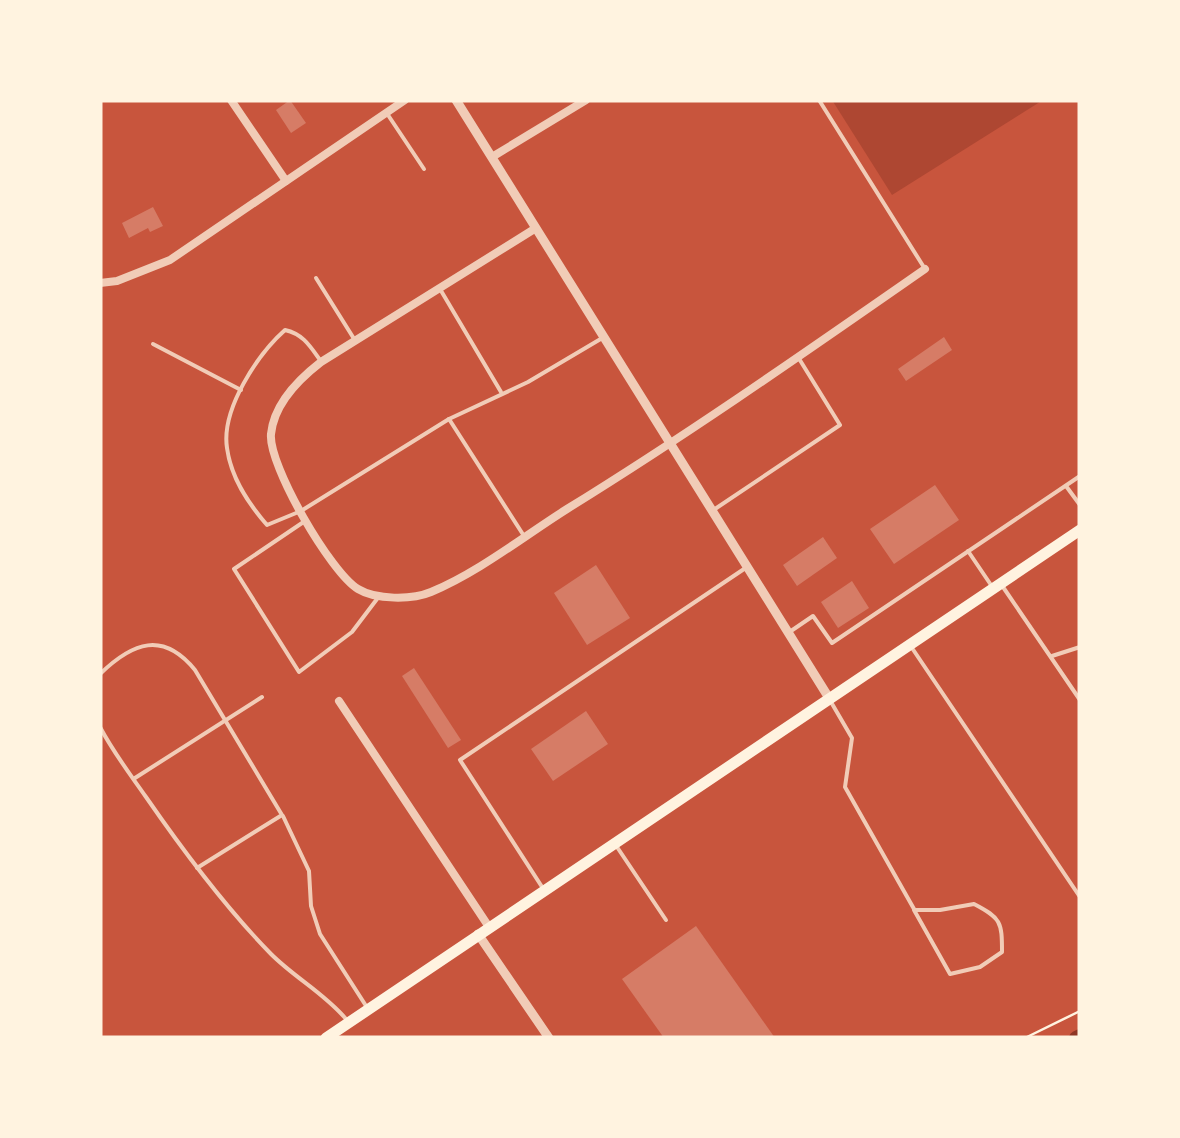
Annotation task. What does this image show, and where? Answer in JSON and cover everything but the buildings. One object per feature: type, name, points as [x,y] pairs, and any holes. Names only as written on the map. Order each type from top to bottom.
[{"type":"main road","points":[[326,1038],[1080,530]]},
{"type":"street","points":[[230,100],[286,181]]},
{"type":"street","points":[[100,283],[117,281],[170,260],[405,100]]},
{"type":"street","points":[[456,100],[829,698]]},
{"type":"street","points":[[492,157],[586,100]]},
{"type":"street","points":[[536,228],[322,362],[300,378],[278,411],[271,433],[272,455],[339,574],[360,591],[409,598],[431,592],[671,445],[925,269]]},
{"type":"street","points":[[339,701],[548,1038]]},
{"type":"lane","points":[[820,100],[925,269]]},
{"type":"lane","points":[[386,112],[424,169]]},
{"type":"lane","points":[[316,278],[356,342]]},
{"type":"lane","points":[[440,288],[501,393]]},
{"type":"lane","points":[[322,362],[305,339],[286,330],[263,350],[235,400],[226,446],[245,500],[266,525],[301,511],[450,419],[528,382],[604,337]]},
{"type":"lane","points":[[153,344],[240,390]]},
{"type":"lane","points":[[712,511],[840,424],[798,357]]},
{"type":"lane","points":[[450,419],[524,536]]},
{"type":"lane","points":[[788,633],[813,616],[832,643],[1080,476]]},
{"type":"lane","points":[[1066,486],[1080,505]]},
{"type":"lane","points":[[306,521],[234,569],[299,672],[352,632],[380,595]]},
{"type":"lane","points":[[968,552],[1052,656],[1080,700]]},
{"type":"lane","points":[[544,890],[460,760],[747,567]]},
{"type":"lane","points":[[100,674],[128,653],[166,644],[182,654],[195,670],[282,814],[309,871],[310,906],[320,934],[368,1009]]},
{"type":"lane","points":[[909,644],[1080,897]]},
{"type":"lane","points":[[1052,656],[1080,646]]},
{"type":"lane","points":[[134,779],[262,697]]},
{"type":"lane","points":[[829,698],[852,738],[846,787],[914,910],[950,974],[980,967],[1002,952],[1002,926],[994,914],[974,904],[914,910]]},
{"type":"lane","points":[[100,726],[197,868],[270,954],[296,978],[332,1002],[349,1022]]},
{"type":"lane","points":[[197,868],[282,814]]},
{"type":"lane","points":[[614,843],[666,920]]},
{"type":"path","points":[[1025,1038],[1080,1011]]},
{"type":"shaded area","points":[[832,100],[1043,100],[892,195]]},
{"type":"waterway","points":[[1076,1038],[1080,1036]]}]
